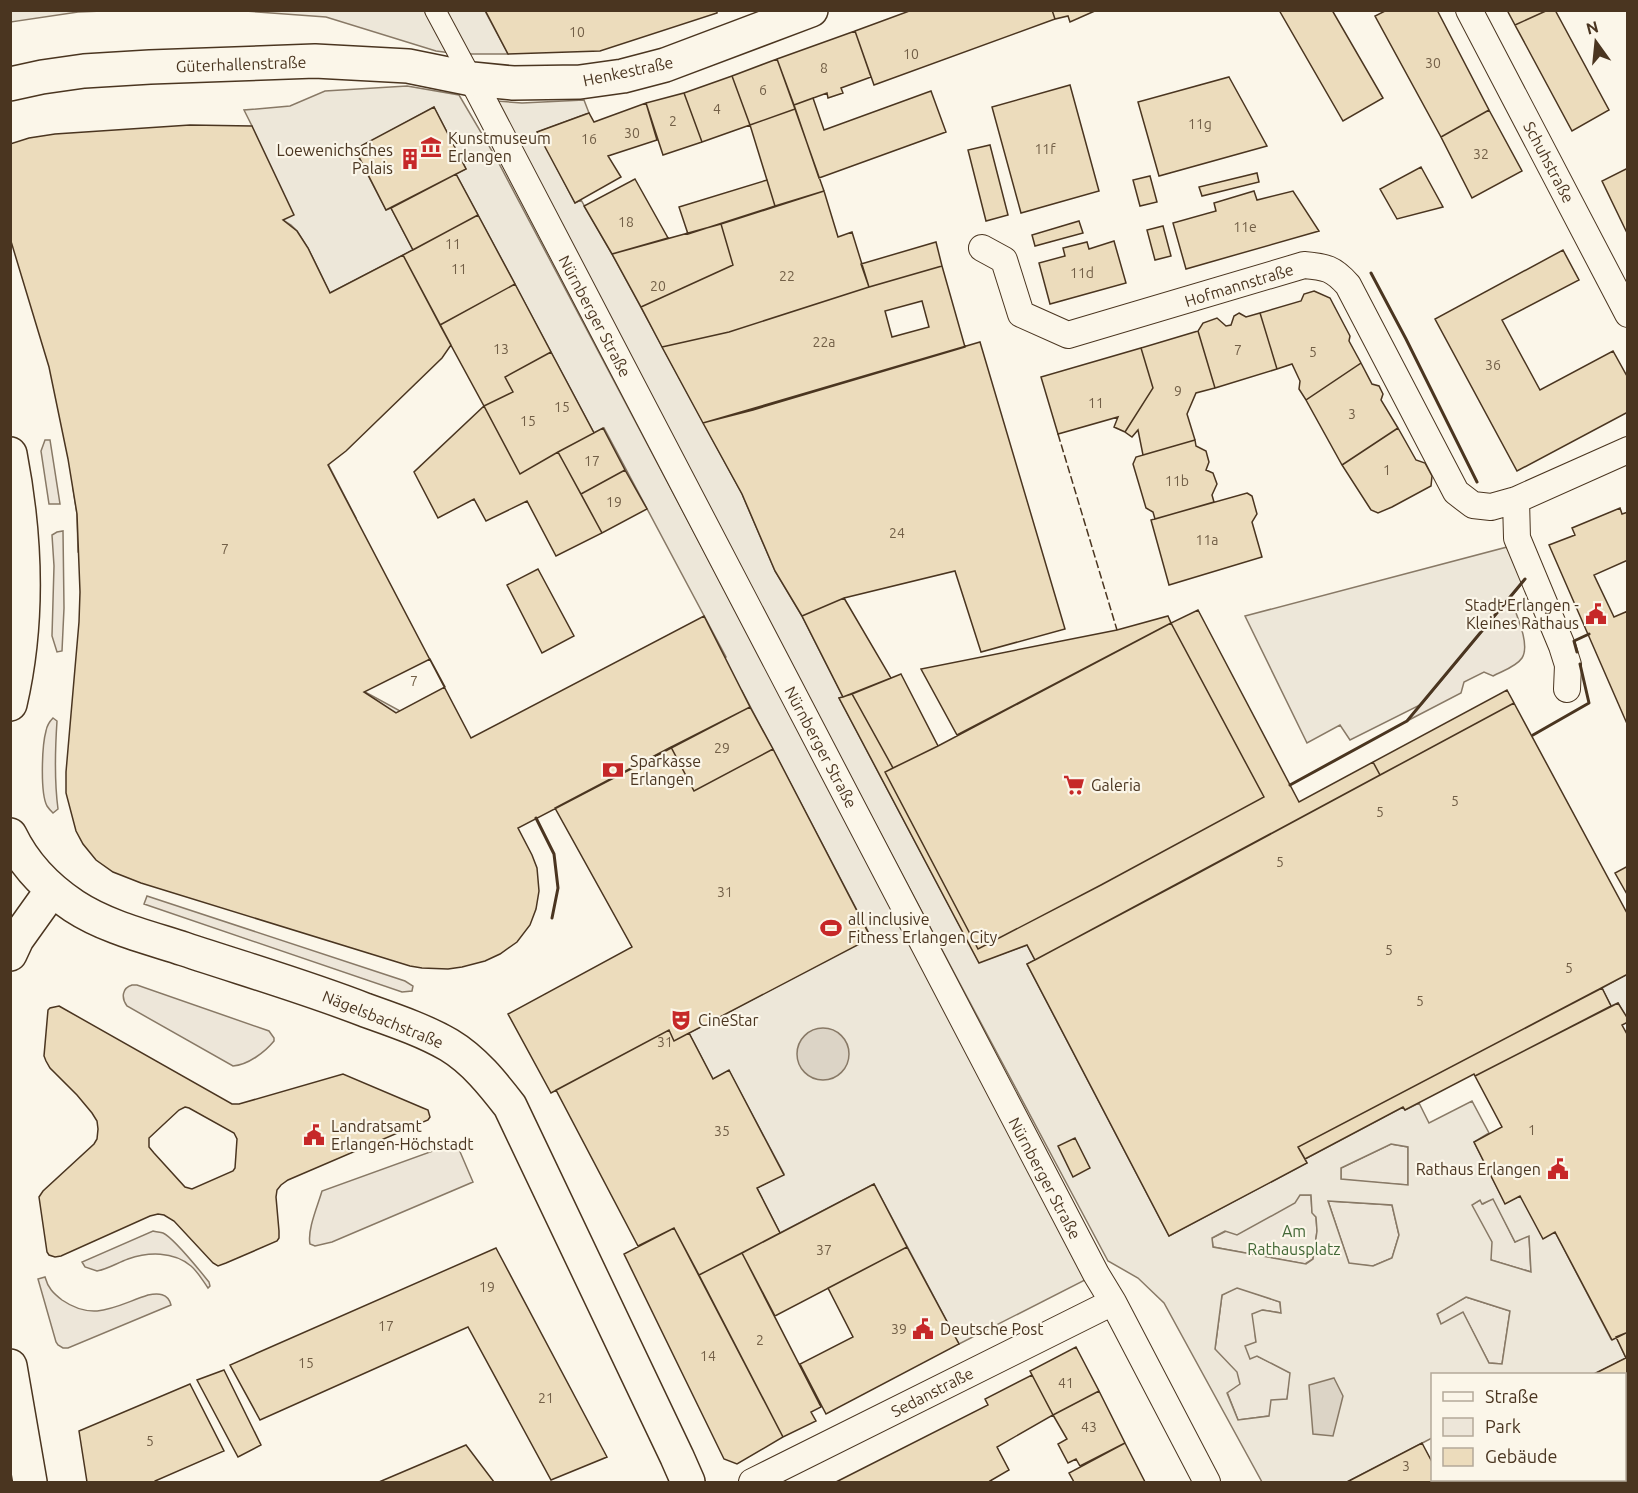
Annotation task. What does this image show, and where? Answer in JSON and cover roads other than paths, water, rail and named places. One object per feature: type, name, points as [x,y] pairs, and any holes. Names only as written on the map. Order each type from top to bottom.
[{"type":"street","name":"Nürnberger Straße","points":[[435,10],[1096,1274],[1208,1482]]},
{"type":"street","name":"Henkestraße","points":[[472,79],[513,83],[561,83],[623,75],[665,65],[811,10]]},
{"type":"street","name":"Schuhstraße","points":[[1469,10],[1628,314]]},
{"type":"street","name":"Güterhallenstraße","points":[[10,84],[84,71],[315,61],[408,66],[472,79]]},
{"type":"street","name":"Hofmannstraße","points":[[982,249],[1004,260],[1021,314],[1068,335],[1304,265],[1321,266],[1337,272],[1348,285],[1456,492],[1473,505],[1491,507],[1516,500],[1628,450]]},
{"type":"street","points":[[10,454],[20,522],[24,583],[19,662],[10,704]]},
{"type":"street","points":[[1516,500],[1517,538],[1562,645],[1568,664],[1567,689]]},
{"type":"street","name":"Nägelsbachstraße","points":[[16,857],[52,890],[76,907],[114,926],[324,994],[403,1024],[450,1046],[479,1069],[510,1107],[688,1482]]},
{"type":"street","points":[[10,954],[16,939],[52,890]]},
{"type":"street","name":"Sedanstraße","points":[[752,1482],[1113,1302]]},
{"type":"street","points":[[10,1366],[30,1482]]},
{"type":"place","name":"Kunstmuseum Erlangen","points":[[431,147]]},
{"type":"place","name":"Loewenichsches Palais","points":[[410,159]]},
{"type":"place","name":"Stadt Erlangen - Kleines Rathaus","points":[[1596,614]]},
{"type":"place","name":"Sparkasse Erlangen","points":[[613,770]]},
{"type":"place","name":"Galeria","points":[[1074,785]]},
{"type":"place","name":"all inclusive Fitness Erlangen City","points":[[831,928]]},
{"type":"place","name":"CineStar","points":[[681,1020]]},
{"type":"place","name":"Landratsamt Erlangen-Höchstadt","points":[[314,1135]]},
{"type":"place","name":"Rathaus Erlangen","points":[[1558,1169]]},
{"type":"place","name":"Deutsche Post","points":[[923,1329]]},
{"type":"park label","name":"Am Rathausplatz","points":[[1294,1240]]}]
